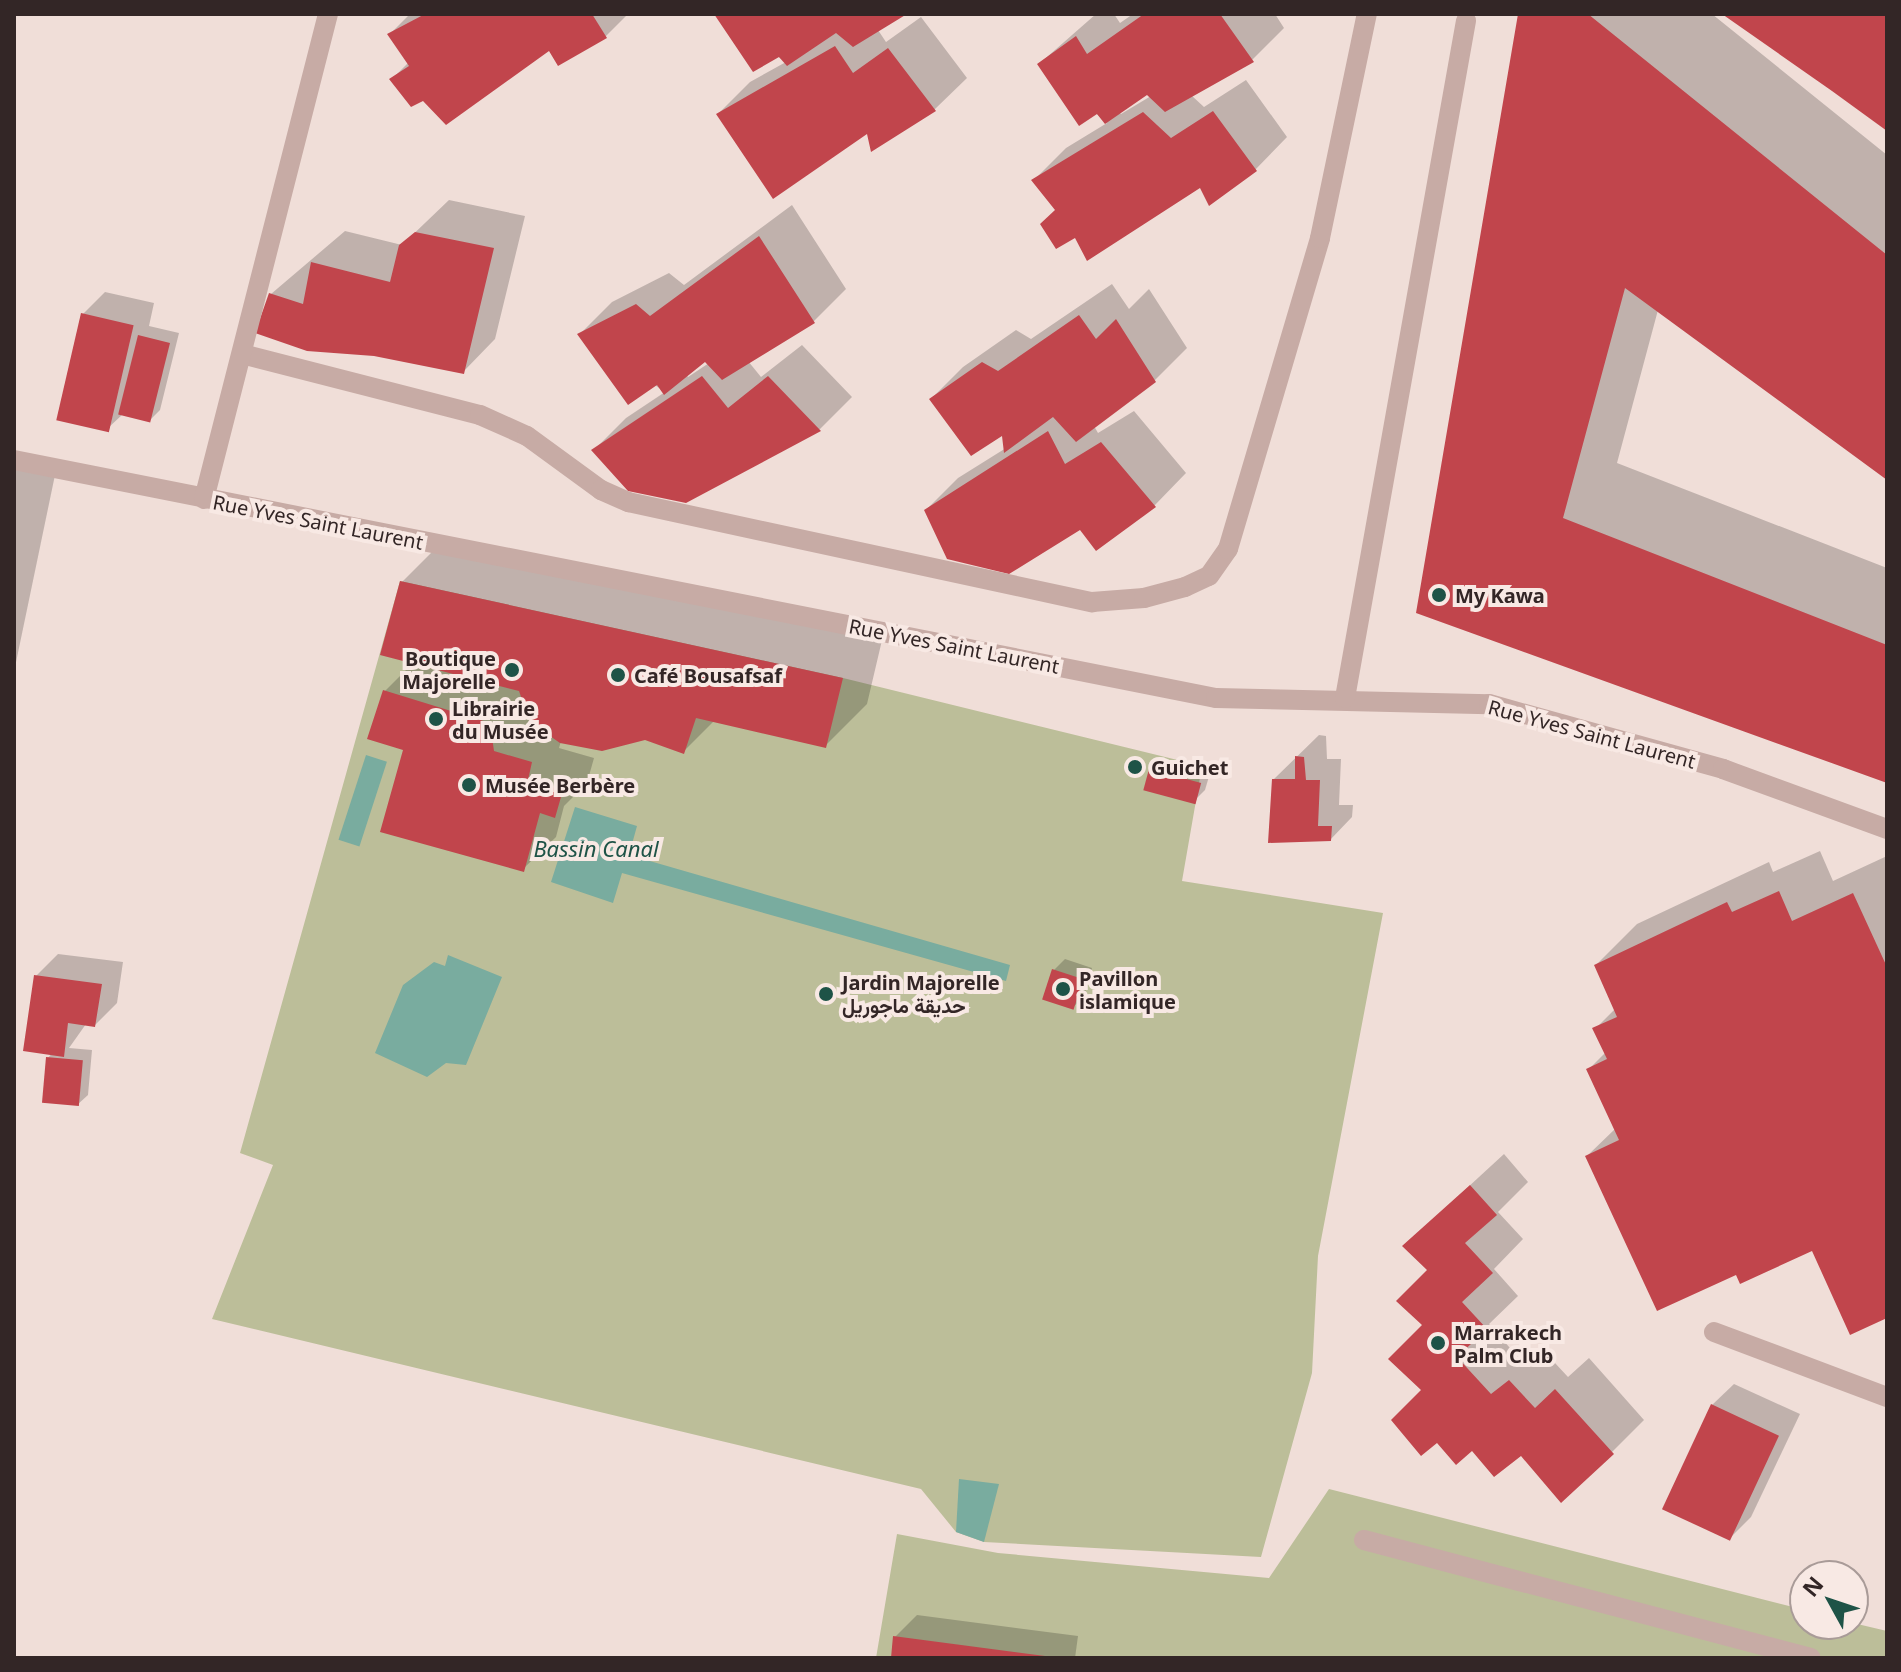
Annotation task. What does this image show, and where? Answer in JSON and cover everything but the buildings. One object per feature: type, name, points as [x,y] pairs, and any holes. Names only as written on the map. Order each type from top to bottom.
[{"type":"street","points":[[204,499],[328,14]]},
{"type":"street","points":[[242,354],[480,415],[527,436],[601,490],[628,502],[1092,602],[1144,598],[1185,587],[1209,576],[1228,549],[1320,238],[1367,14]]},
{"type":"street","points":[[1345,698],[1466,21]]},
{"type":"street","name":"Rue Yves Saint Laurent","points":[[14,460],[1216,698],[1272,702],[1345,698],[1489,704],[1709,764],[1887,829]]},
{"type":"street","points":[[1714,1332],[1887,1397]]},
{"type":"street","points":[[1364,1540],[1811,1658]]},
{"type":"green space","name":"Jardin Majorelle حديقة ماجوريل","points":[[400,581],[843,678],[1202,766],[1182,881],[1383,913],[1318,1256],[1312,1373],[1261,1557],[984,1542],[956,1532],[921,1489],[212,1319],[273,1165],[240,1153]]},
{"type":"green space","points":[[1329,1489],[1789,1606],[1789,1640],[1869,1640],[1869,1627],[1887,1631],[1887,1658],[876,1658],[897,1534],[998,1553],[1269,1578]]},
{"type":"water","points":[[366,755],[387,762],[359,846],[338,840]]},
{"type":"water","name":"Bassin Canal","points":[[575,807],[637,826],[629,855],[1010,965],[1006,981],[622,873],[613,903],[551,882]]},
{"type":"water","points":[[448,955],[502,977],[466,1065],[446,1063],[427,1077],[375,1053],[403,985],[434,962],[445,966]]},
{"type":"water","points":[[959,1479],[999,1484],[984,1542],[956,1532]]},
{"type":"place","name":"My Kawa","points":[[1439,595]]},
{"type":"place","name":"Boutique Majorelle","points":[[512,670]]},
{"type":"place","name":"Café Bousafsaf","points":[[618,675]]},
{"type":"place","name":"Librairie du Musée","points":[[436,719]]},
{"type":"place","name":"Guichet","points":[[1135,767]]},
{"type":"place","name":"Musée Berbère","points":[[469,785]]},
{"type":"place","name":"Pavillon islamique","points":[[1063,989]]},
{"type":"place","name":"Jardin Majorelle حديقة ماجوريل","points":[[826,994]]},
{"type":"place","name":"Marrakech Palm Club","points":[[1438,1343]]}]
